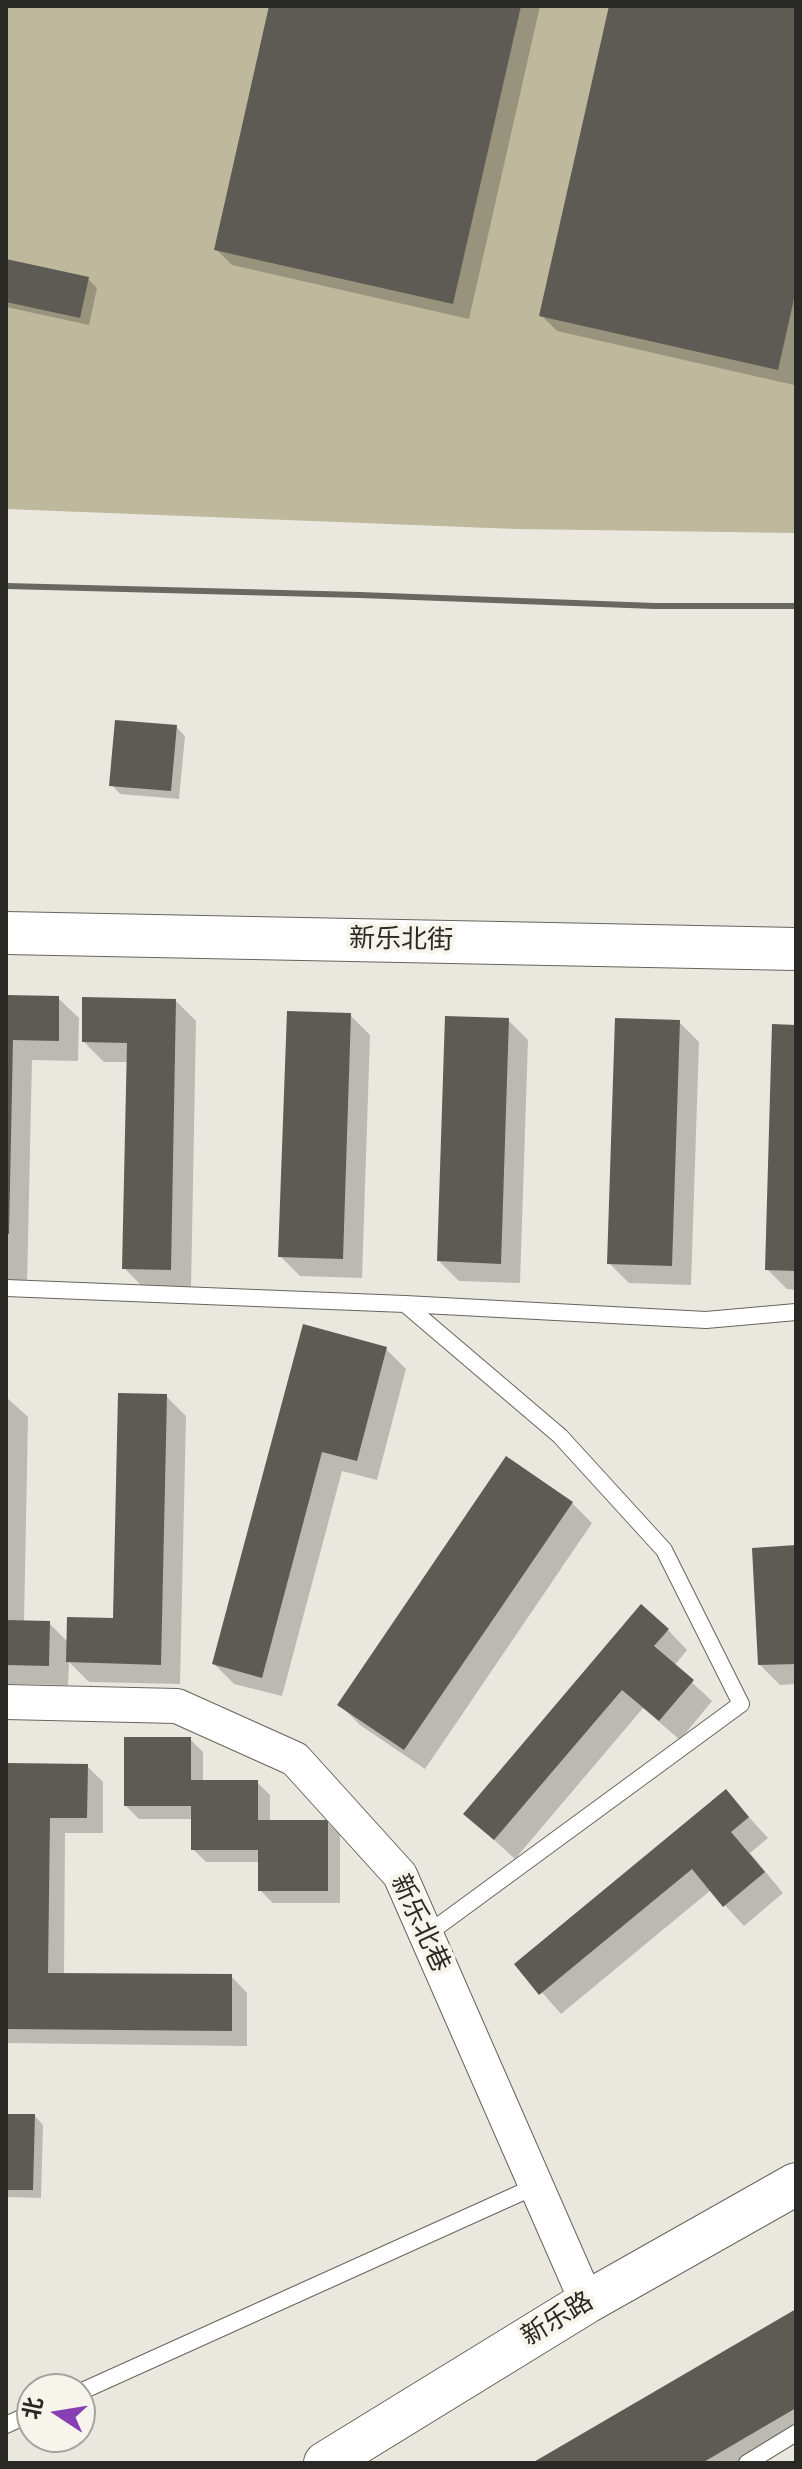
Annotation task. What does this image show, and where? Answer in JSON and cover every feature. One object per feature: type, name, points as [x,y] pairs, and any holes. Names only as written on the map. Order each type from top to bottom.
[{"type":"street","name":"新乐北街","points":[[6,933],[796,949]]},
{"type":"street","name":"新乐北巷","points":[[6,1702],[177,1706],[295,1759],[400,1875],[587,2302]]},
{"type":"street","name":"新乐路","points":[[325,2463],[587,2302],[796,2184]]},
{"type":"lane","points":[[6,1288],[706,1320],[796,1312]]},
{"type":"lane","points":[[405,1304],[560,1436],[664,1550],[741,1704],[426,1935]]},
{"type":"lane","points":[[96,2385],[536,2186]]},
{"type":"lane","points":[[747,2463],[796,2433]]},
{"type":"shaded area","points":[[6,6],[796,6],[796,533],[516,529],[6,509]]},
{"type":"building","points":[[269,6],[521,6],[453,304],[214,250]]},
{"type":"building","points":[[609,6],[796,6],[796,290],[778,370],[539,316]]},
{"type":"building","points":[[6,259],[89,277],[80,318],[6,302]]},
{"type":"building","points":[[115,720],[177,725],[171,791],[109,786]]},
{"type":"building","points":[[6,995],[59,996],[59,1041],[13,1040],[9,1234],[6,1234]]},
{"type":"building","points":[[82,997],[176,999],[171,1270],[122,1269],[127,1043],[82,1042]]},
{"type":"building","points":[[287,1011],[351,1013],[343,1259],[278,1257]]},
{"type":"building","points":[[445,1016],[509,1018],[501,1264],[437,1261]]},
{"type":"building","points":[[615,1018],[680,1020],[672,1266],[607,1264]]},
{"type":"building","points":[[772,1024],[796,1025],[796,1271],[765,1270]]},
{"type":"building","points":[[303,1324],[387,1347],[357,1461],[322,1452],[262,1678],[212,1664]]},
{"type":"building","points":[[118,1393],[167,1394],[161,1665],[66,1662],[67,1617],[113,1618]]},
{"type":"building","points":[[506,1456],[573,1502],[404,1750],[337,1705]]},
{"type":"building","points":[[796,1545],[796,1664],[758,1665],[752,1548]]},
{"type":"building","points":[[641,1604],[669,1629],[654,1646],[694,1680],[659,1721],[622,1690],[494,1840],[463,1814]]},
{"type":"building","points":[[6,1620],[50,1621],[49,1666],[6,1665]]},
{"type":"building","points":[[124,1737],[191,1737],[191,1780],[258,1780],[258,1820],[328,1820],[328,1891],[258,1891],[258,1850],[191,1850],[191,1806],[124,1806]]},
{"type":"building","points":[[6,1763],[88,1764],[87,1818],[50,1818],[48,1973],[232,1974],[232,2031],[6,2029]]},
{"type":"building","points":[[726,1789],[749,1817],[731,1832],[765,1872],[723,1907],[692,1869],[539,1995],[514,1964]]},
{"type":"building","points":[[6,2114],[35,2114],[33,2190],[6,2190]]},
{"type":"building","points":[[796,2309],[796,2408],[702,2463],[532,2463]]},
{"type":"railway","points":[[6,586],[655,606],[796,606]]}]
